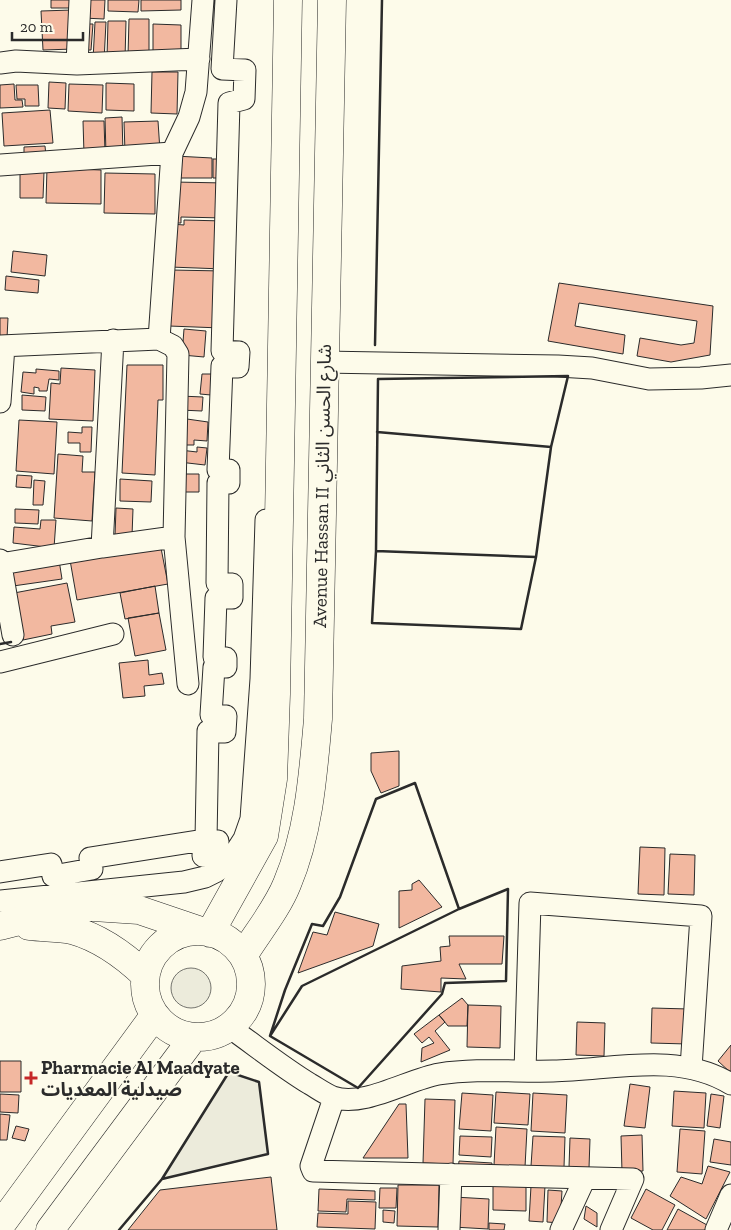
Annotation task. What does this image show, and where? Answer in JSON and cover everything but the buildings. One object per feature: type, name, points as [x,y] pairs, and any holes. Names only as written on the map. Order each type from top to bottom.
[{"type":"main road","points":[[205,932],[264,836],[273,779],[288,0]]},
{"type":"main road","name":"Avenue Hassan II شارع الحسن الثاني","points":[[243,956],[287,885],[302,839],[312,790],[318,719],[323,362],[332,0]]},
{"type":"main road","points":[[6,926],[78,906],[139,910],[205,932],[229,941],[243,956],[251,981],[250,995],[246,1007],[229,1027],[212,1036],[193,1038],[172,1031],[154,1016],[146,996],[145,976],[150,961],[158,948],[171,938],[185,933],[205,932]]},
{"type":"main road","points":[[6,926],[72,930],[104,943],[126,957],[145,976]]},
{"type":"main road","points":[[0,1226],[154,1016]]},
{"type":"main road","points":[[50,1230],[193,1038]]},
{"type":"street","points":[[77,64],[80,0]]},
{"type":"street","points":[[159,339],[172,153],[189,116],[196,92],[203,0]]},
{"type":"street","points":[[0,872],[51,864],[53,876],[92,869],[90,858],[204,840],[203,856],[217,857],[218,841],[206,840],[208,731],[225,732],[226,716],[211,715],[214,667],[226,667],[226,658],[214,657],[216,598],[232,598],[232,584],[216,583],[218,483],[229,483],[229,470],[218,470],[222,366],[238,366],[239,352],[222,351],[229,103],[244,99],[245,70],[222,69],[226,0]]},
{"type":"street","points":[[0,901],[184,882],[205,877],[227,863],[247,831],[251,818],[261,679],[280,0]]},
{"type":"street","points":[[0,63],[16,61],[77,64],[199,59]]},
{"type":"street","points":[[0,166],[172,153]]},
{"type":"street","points":[[0,402],[2,346],[159,339],[172,346],[178,354],[174,537],[188,684]]},
{"type":"street","points":[[102,547],[113,340]]},
{"type":"street","points":[[323,362],[558,366],[592,368],[649,379],[692,379],[731,375]]},
{"type":"street","points":[[13,635],[0,562],[174,537]]},
{"type":"street","points":[[0,662],[112,634]]},
{"type":"street","points":[[525,1071],[530,903],[701,916],[691,1068]]},
{"type":"street","points":[[229,1027],[296,1075],[334,1098],[376,1095],[418,1079],[439,1074],[488,1070],[564,1071],[613,1065],[691,1068],[718,1076],[731,1084]]},
{"type":"street","points":[[334,1098],[311,1166],[313,1171],[633,1179],[611,1230]]},
{"type":"street","points":[[449,1230],[451,1174]]},
{"type":"street","points":[[561,1230],[584,1178]]},
{"type":"street","points":[[716,1230],[731,1195]]},
{"type":"shaded area","points":[[195,968],[202,971],[208,977],[211,988],[210,996],[202,1005],[195,1008],[187,1008],[180,1005],[172,996],[171,984],[174,977],[183,969]]},
{"type":"shaded area","points":[[229,1072],[259,1082],[268,1154],[162,1179]]},
{"type":"wall","points":[[375,345],[382,0]]},
{"type":"wall","points":[[568,376],[551,447],[536,557],[521,629],[372,623],[376,551],[378,379],[568,376]]},
{"type":"wall","points":[[377,432],[551,447]]},
{"type":"wall","points":[[376,551],[536,557]]},
{"type":"wall","points":[[0,644],[11,642]]},
{"type":"wall","points":[[415,783],[459,909],[302,986],[270,1036],[285,990],[312,924],[323,926],[340,897],[376,799],[415,783]]},
{"type":"wall","points":[[508,889],[506,981],[445,983],[442,994],[358,1088],[270,1036],[302,986],[459,909],[508,889]]},
{"type":"wall","points":[[119,1230],[162,1179],[229,1072],[259,1082],[268,1154],[162,1179]]},
{"type":"place","name":"Pharmacie Al Maadyate صيدلية المعديات","points":[[31,1078]]}]
